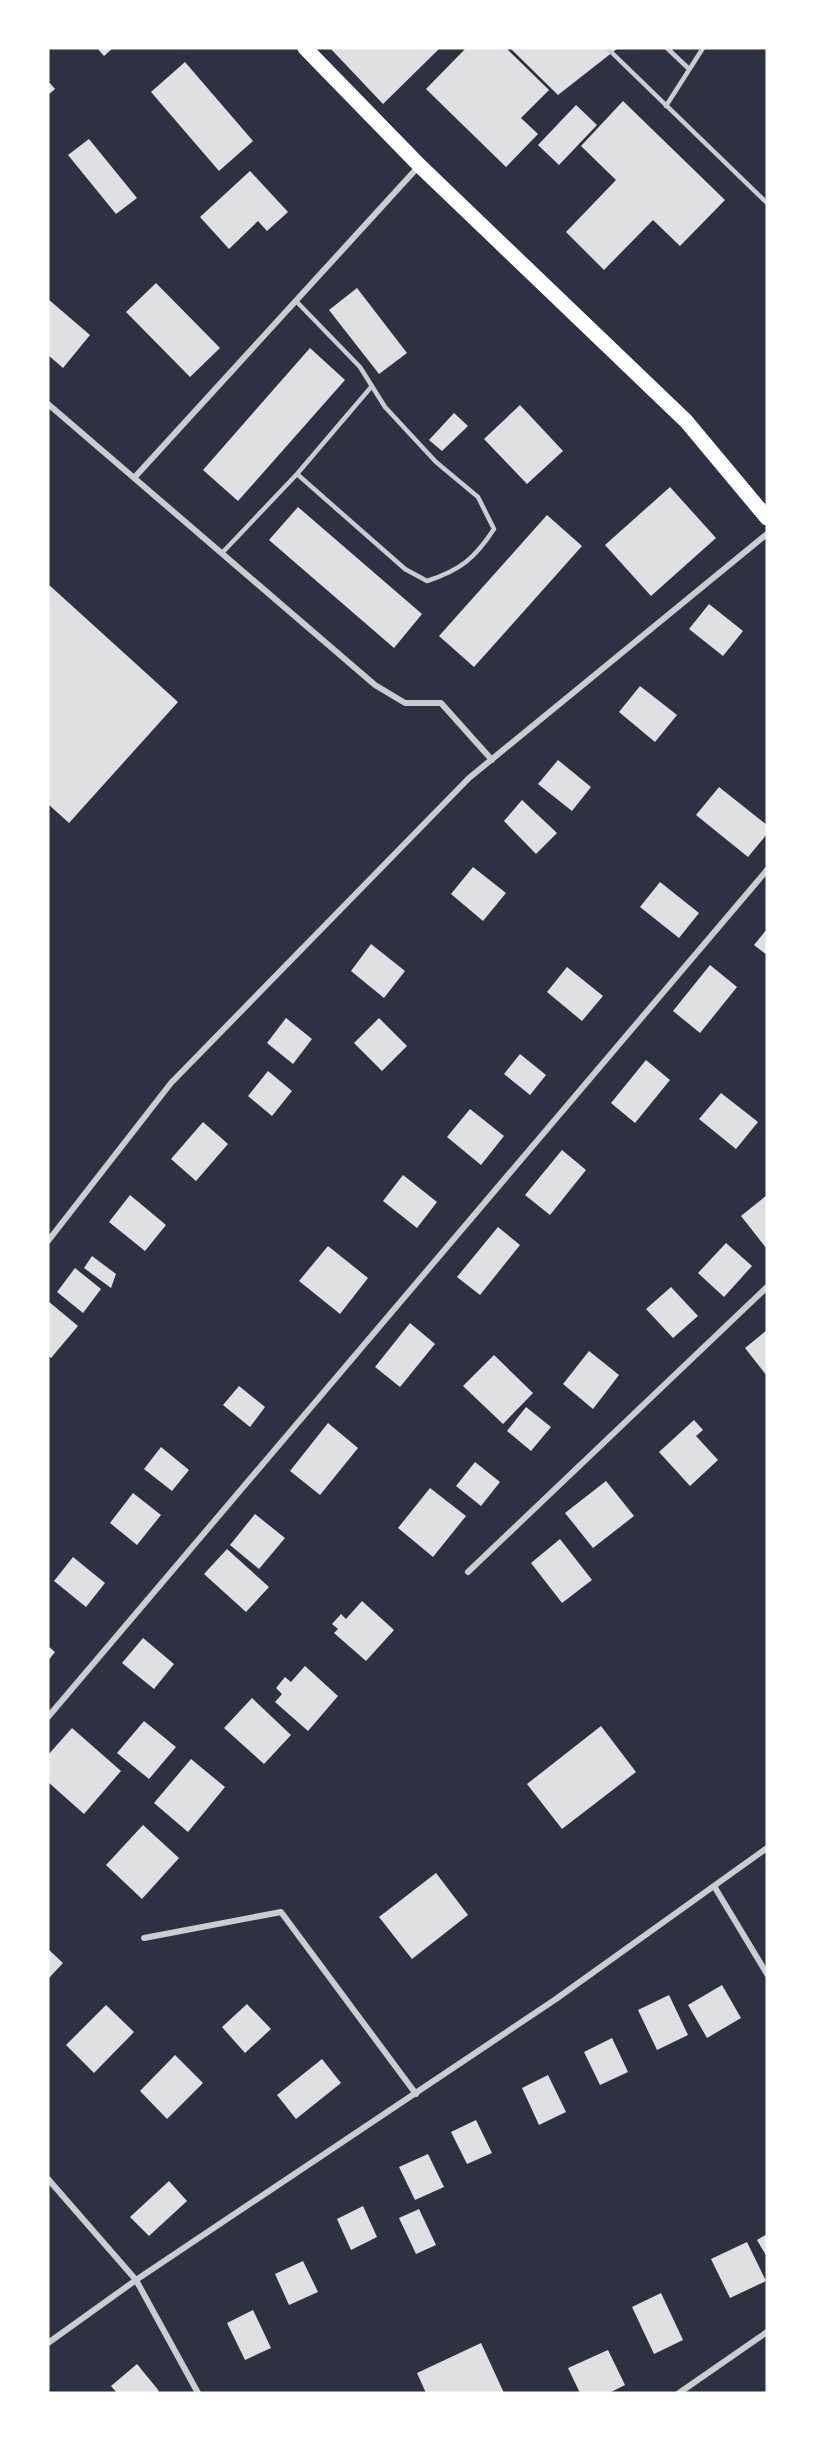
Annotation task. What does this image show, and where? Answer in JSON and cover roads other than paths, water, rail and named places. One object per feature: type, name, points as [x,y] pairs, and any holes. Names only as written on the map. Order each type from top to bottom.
[{"type":"main road","points":[[305,48],[420,166],[686,421],[767,518]]},
{"type":"street","points":[[134,478],[420,166]]},
{"type":"street","points":[[48,404],[375,685],[405,703],[441,703],[492,760]]},
{"type":"street","points":[[48,1241],[171,1083],[469,778],[767,534]]},
{"type":"street","points":[[48,1717],[767,870]]},
{"type":"street","points":[[468,1572],[767,1287]]},
{"type":"street","points":[[48,2343],[136,2280],[556,1999],[767,1848]]},
{"type":"street","points":[[714,1886],[767,1974]]},
{"type":"street","points":[[144,1938],[281,1912],[416,2094]]},
{"type":"street","points":[[48,2179],[136,2280],[198,2393]]},
{"type":"street","points":[[679,2393],[767,2332]]},
{"type":"lane","points":[[607,48],[767,203]]},
{"type":"lane","points":[[667,48],[689,69]]},
{"type":"lane","points":[[666,106],[703,48]]},
{"type":"lane","points":[[296,301],[360,367],[385,407],[436,462],[478,497],[494,529],[479,552],[453,573],[427,581],[405,569],[297,474]]},
{"type":"lane","points":[[222,553],[297,474],[372,386]]}]
